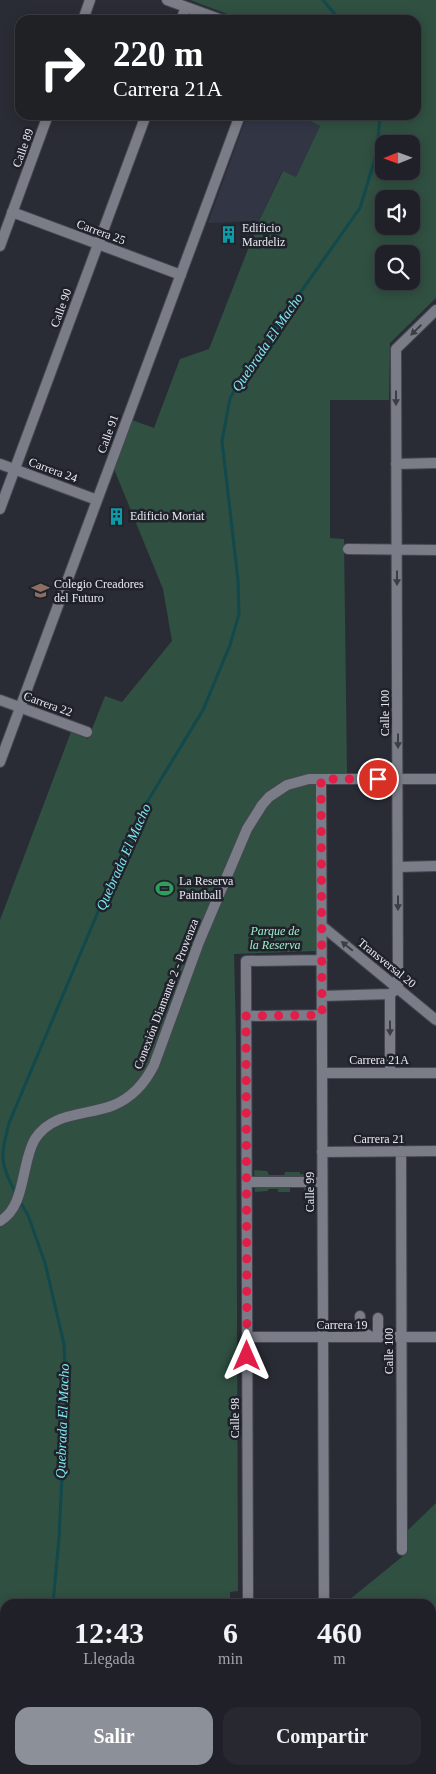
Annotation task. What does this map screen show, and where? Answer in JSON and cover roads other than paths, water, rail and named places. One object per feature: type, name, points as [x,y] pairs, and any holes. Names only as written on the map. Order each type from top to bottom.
[{"type":"street","points":[[85,15],[90,0]]},
{"type":"street","points":[[166,0],[208,15]]},
{"type":"street","points":[[183,15],[186,7]]},
{"type":"street","name":"Calle 89","points":[[0,246],[46,120]]},
{"type":"street","name":"Calle 90","points":[[0,509],[144,120]]},
{"type":"street","name":"Calle 91","points":[[0,762],[238,120]]},
{"type":"street","name":"Carrera 25","points":[[12,212],[181,275]]},
{"type":"street","name":"Calle 100","points":[[398,988],[396,350],[436,310]]},
{"type":"street","name":"Carrera 24","points":[[0,464],[97,500]]},
{"type":"street","points":[[396,464],[436,464]]},
{"type":"street","points":[[348,549],[436,550]]},
{"type":"street","name":"Carrera 22","points":[[0,700],[87,732]]},
{"type":"street","name":"Conexión Diamante 2 - Provenza","points":[[0,1221],[10,1214],[15,1205],[30,1151],[35,1139],[42,1130],[66,1116],[114,1105],[132,1094],[148,1077],[204,930],[253,818],[262,804],[276,791],[298,781],[321,779],[436,779]]},
{"type":"street","name":"Calle 99","points":[[321,779],[324,1599]]},
{"type":"street","points":[[398,866],[436,866]]},
{"type":"street","name":"Transversal 20","points":[[322,926],[436,1020]]},
{"type":"street","name":"Calle 98","points":[[248,1599],[246,961],[322,960]]},
{"type":"street","points":[[322,996],[390,994],[398,988]]},
{"type":"street","points":[[390,994],[390,1073]]},
{"type":"street","points":[[246,1016],[322,1015]]},
{"type":"street","name":"Carrera 21A","points":[[322,1073],[436,1072]]},
{"type":"street","name":"Carrera 21","points":[[322,1152],[436,1151]]},
{"type":"street","name":"Calle 100","points":[[401,1152],[402,1550]]},
{"type":"street","points":[[247,1182],[322,1182]]},
{"type":"street","points":[[360,1316],[361,1327],[364,1333],[377,1337],[378,1318]]},
{"type":"street","name":"Carrera 19","points":[[247,1337],[436,1338]]},
{"type":"waterway","name":"Quebrada El Macho","points":[[323,0],[336,15]]},
{"type":"waterway","name":"Quebrada El Macho","points":[[16,1194],[4,1167],[3,1160],[9,1123],[138,817],[203,710],[230,645],[239,614],[238,580],[222,441],[230,398],[252,361],[360,208],[377,152],[380,120]]},
{"type":"waterway","name":"Quebrada El Macho","points":[[19,1200],[28,1215],[45,1263],[64,1344],[66,1395],[59,1538],[53,1599]]},
{"type":"place","name":"Edificio Mardeliz","points":[[228,235]]},
{"type":"place","name":"Edificio Moriat","points":[[116,516]]},
{"type":"place","name":"Colegio Creadores del Futuro","points":[[40,591]]},
{"type":"place","name":"La Reserva Paintball","points":[[165,888]]},
{"type":"park label","name":"Parque de la Reserva","points":[[275,938]]}]
